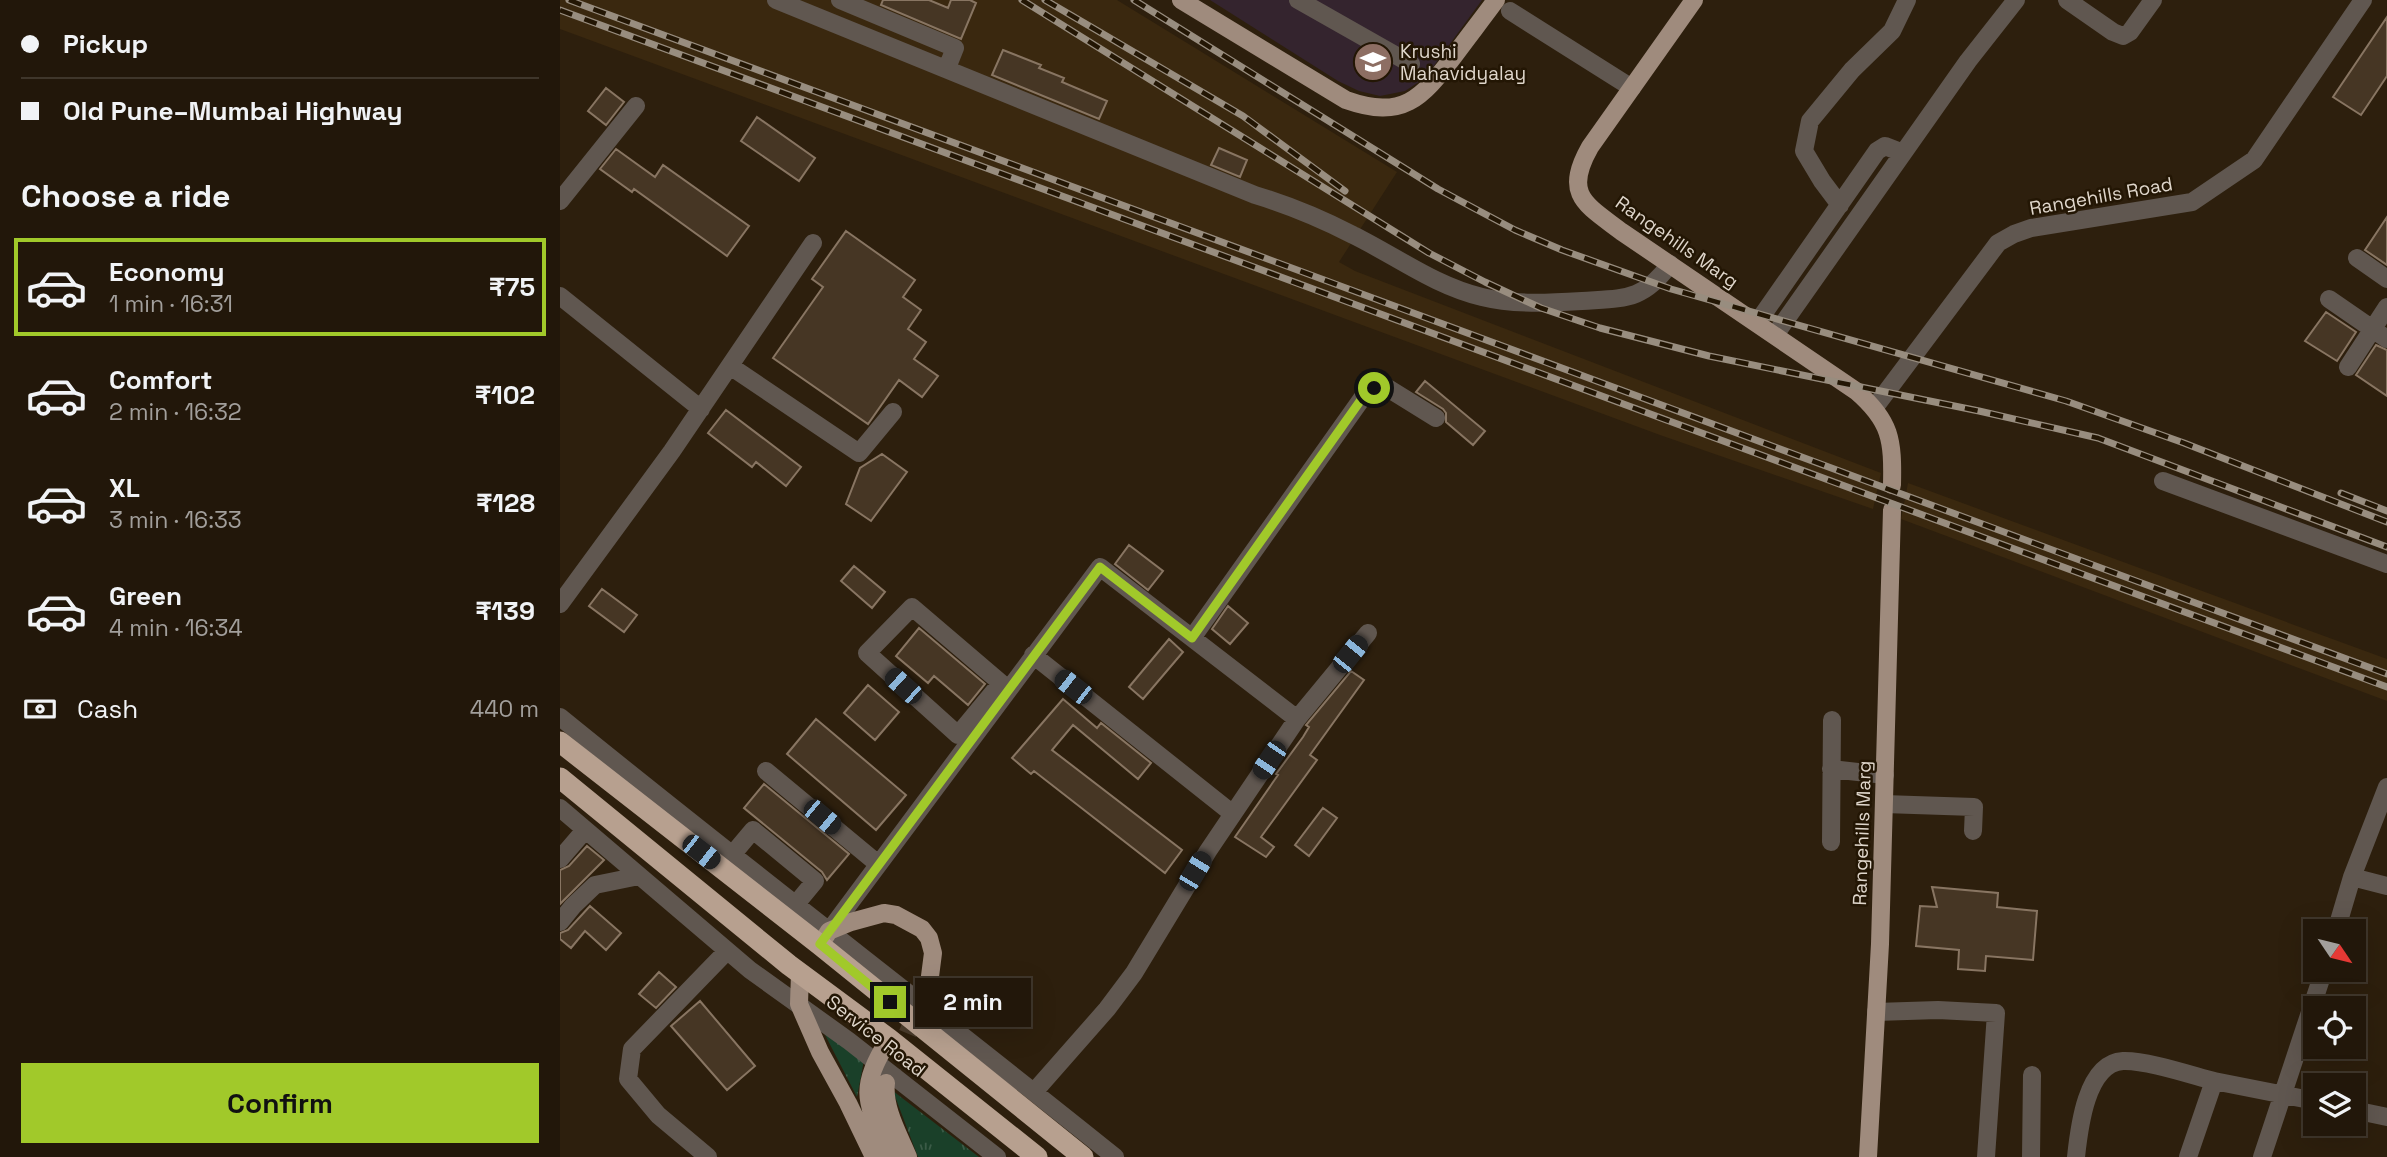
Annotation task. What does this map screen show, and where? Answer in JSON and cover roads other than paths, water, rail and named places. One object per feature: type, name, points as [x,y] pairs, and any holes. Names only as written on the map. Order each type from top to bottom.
[{"type":"highway","points":[[560,742],[825,938],[1083,1157]]},
{"type":"highway","points":[[560,778],[800,973],[889,1039],[1037,1157]]},
{"type":"main road","points":[[1181,0],[1346,100],[1365,107],[1384,108],[1417,99],[1503,6]]},
{"type":"main road","name":"Rangehills Marg","points":[[1694,0],[1582,162],[1577,180],[1580,194],[1590,207],[1601,215],[1856,391],[1875,407],[1887,427],[1892,454],[1892,485]]},
{"type":"main road","name":"Rangehills Marg","points":[[1868,1157],[1884,804],[1892,510]]},
{"type":"main road","points":[[825,938],[863,917],[884,913],[909,920],[929,938],[933,953],[929,984]]},
{"type":"main road","points":[[800,973],[799,1004],[820,1052],[874,1157]]},
{"type":"main road","points":[[889,1039],[874,1062],[867,1092],[871,1111],[891,1157]]},
{"type":"main road","points":[[886,1083],[889,1109],[908,1157]]},
{"type":"street","points":[[776,0],[1242,190],[1293,208],[1352,234],[1452,288],[1483,298],[1518,302],[1622,299],[1646,291],[1658,281],[1670,264]]},
{"type":"street","points":[[840,0],[956,48],[947,68]]},
{"type":"street","points":[[1298,0],[1411,64]]},
{"type":"street","points":[[1840,205],[1804,151],[1810,121],[1852,70],[1892,31],[1907,0]]},
{"type":"street","points":[[1775,335],[1968,61],[2016,0]]},
{"type":"street","points":[[2067,0],[2123,36],[2130,32],[2153,0]]},
{"type":"street","name":"Rangehills Road","points":[[1875,407],[1997,243],[2031,228],[2192,202],[2254,160],[2363,0]]},
{"type":"street","points":[[1503,6],[1632,88]]},
{"type":"street","points":[[560,201],[636,106]]},
{"type":"street","points":[[1757,323],[1881,148],[1889,147],[1903,153]]},
{"type":"street","points":[[560,604],[614,533],[701,409],[813,243]]},
{"type":"street","points":[[2357,258],[2387,279]]},
{"type":"street","points":[[560,296],[701,409]]},
{"type":"street","points":[[2329,299],[2380,334]]},
{"type":"street","points":[[2348,368],[2380,334],[2387,307]]},
{"type":"street","points":[[730,366],[859,453],[893,412]]},
{"type":"street","points":[[1192,638],[1363,397],[1374,388],[1386,387],[1436,418]]},
{"type":"street","points":[[2163,481],[2384,557]]},
{"type":"street","points":[[1004,686],[912,607],[867,653],[958,736],[1033,655],[1100,567],[1297,719]]},
{"type":"street","points":[[1034,1092],[1107,1010],[1134,973],[1233,814],[1297,719],[1368,633]]},
{"type":"street","points":[[1033,655],[1233,814]]},
{"type":"street","points":[[825,938],[1004,686]]},
{"type":"street","points":[[560,717],[796,904],[825,938],[1034,1092],[1115,1157]]},
{"type":"street","points":[[1831,842],[1832,720]]},
{"type":"street","points":[[1831,769],[1885,775]]},
{"type":"street","points":[[766,771],[878,864]]},
{"type":"street","points":[[2340,919],[2352,877],[2387,787]]},
{"type":"street","points":[[1884,804],[1974,807],[1973,831]]},
{"type":"street","name":"Service Road","points":[[560,808],[727,951],[997,1157]]},
{"type":"street","points":[[560,859],[585,830]]},
{"type":"street","points":[[732,855],[754,830],[815,881],[796,904]]},
{"type":"street","points":[[560,922],[595,885],[639,876]]},
{"type":"street","points":[[2352,877],[2387,886]]},
{"type":"street","points":[[708,1157],[658,1115],[628,1079],[632,1049],[727,951]]},
{"type":"street","points":[[2262,1157],[2320,982]]},
{"type":"street","points":[[1876,1012],[1938,1010],[1996,1013],[1986,1157]]},
{"type":"street","points":[[2076,1157],[2089,1091],[2104,1069],[2122,1061],[2303,1099]]},
{"type":"street","points":[[2031,1157],[2032,1075]]},
{"type":"street","points":[[2188,1157],[2214,1081]]},
{"type":"street","points":[[2366,1113],[2387,1117]]},
{"type":"tunnel","points":[[886,1083],[929,984]]},
{"type":"railway","points":[[569,0],[2387,674]]},
{"type":"railway","points":[[1022,0],[1429,253],[1541,308],[1600,328],[1709,356],[2098,438],[2387,547]]},
{"type":"railway","points":[[1045,0],[1243,116],[1345,191]]},
{"type":"railway","points":[[1134,0],[1438,189],[1515,230],[1562,250],[1671,289],[2066,401],[2184,443],[2387,522]]},
{"type":"railway","points":[[560,10],[2387,687]]},
{"type":"railway","points":[[2341,493],[2387,511]]},
{"type":"place","name":"Krushi Mahavidyalay","points":[[1373,62]]}]
